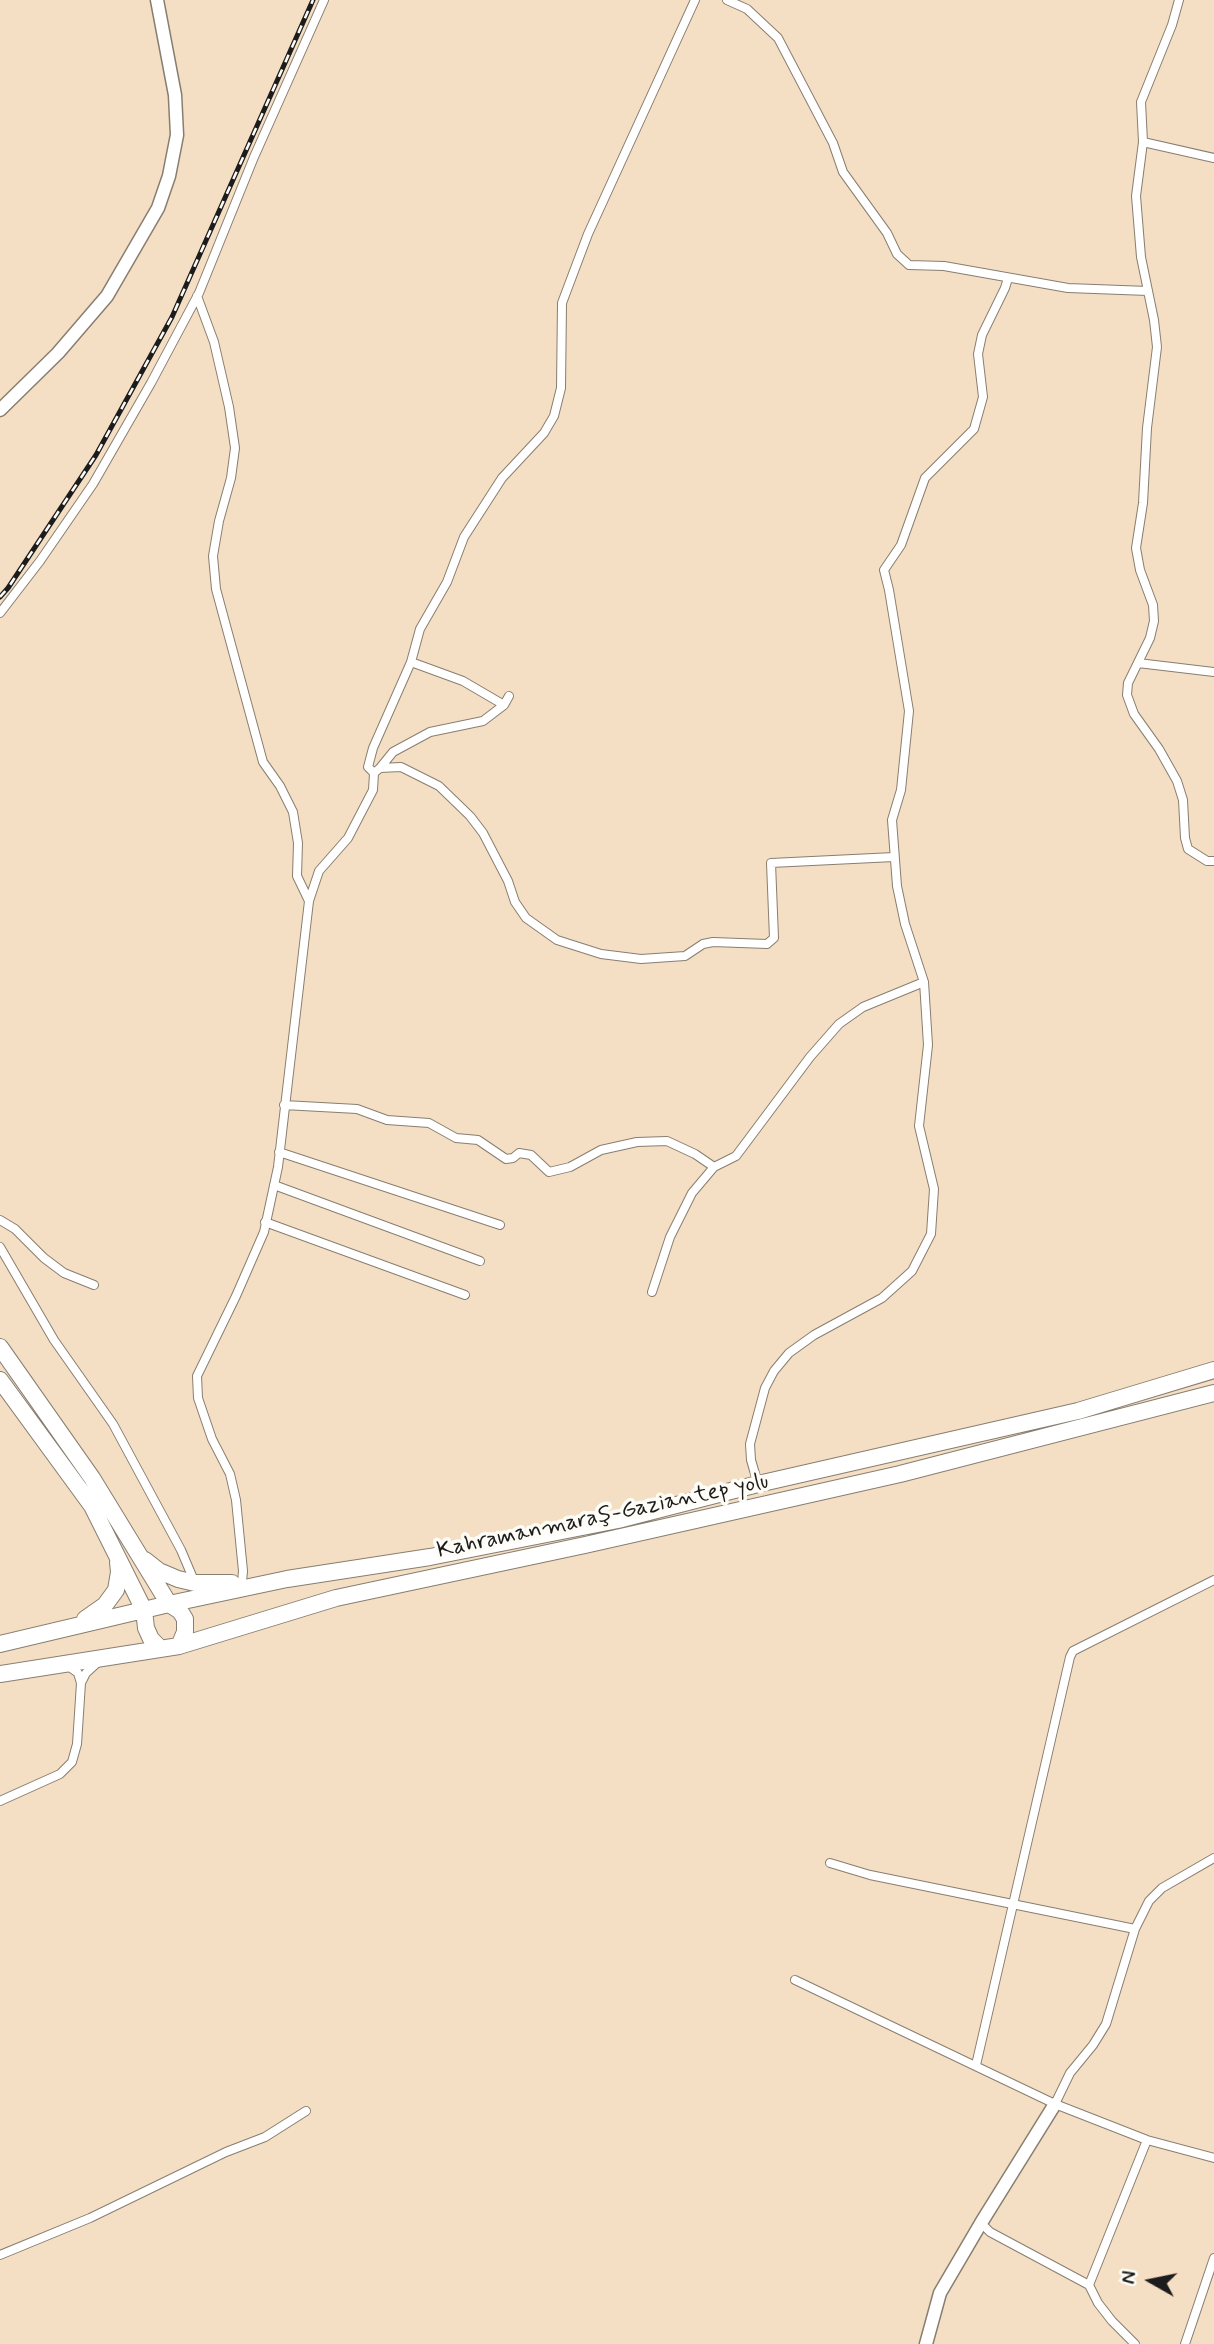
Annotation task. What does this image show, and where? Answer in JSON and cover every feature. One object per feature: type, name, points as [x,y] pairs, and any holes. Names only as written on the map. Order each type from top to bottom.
[{"type":"highway","points":[[0,1347],[92,1478],[169,1604],[180,1611],[185,1619],[185,1632],[179,1646]]},
{"type":"highway","name":"Kahramanmaraş-Gaziantep yolu","points":[[0,1644],[287,1579],[430,1557],[562,1532],[1078,1411],[1214,1370]]},
{"type":"highway","points":[[0,1380],[92,1506],[144,1610],[146,1628],[151,1639],[160,1648]]},
{"type":"highway","name":"Kahramanmaraş-Gaziantep yolu","points":[[0,1674],[179,1646],[336,1598],[900,1474],[1214,1392]]},
{"type":"highway","points":[[72,1626],[105,1605],[116,1590],[119,1572],[117,1552]]},
{"type":"highway","points":[[139,1556],[159,1570],[195,1583],[287,1579]]},
{"type":"street","points":[[0,410],[58,353],[107,296],[158,208],[170,176],[177,135],[175,95],[157,0]]},
{"type":"street","points":[[0,613],[93,484],[197,296],[254,157],[324,0]]},
{"type":"street","points":[[695,0],[588,234],[562,303],[561,388],[554,416],[544,433],[502,478],[464,537],[447,582],[419,629],[411,662],[373,748],[368,767],[377,770],[401,767],[439,786],[470,816],[483,833],[508,881],[514,902],[526,918],[557,940],[601,954],[641,959],[685,956],[703,944],[713,942],[767,944],[774,938],[771,863],[894,857]]},
{"type":"street","points":[[727,0],[747,9],[778,38],[833,143],[843,172],[887,233],[897,254],[909,265],[944,266],[1069,288],[1148,290]]},
{"type":"street","points":[[1179,0],[1172,25],[1141,102],[1143,142],[1136,196],[1141,257],[1157,347],[1147,428],[1143,503],[1136,548],[1140,570],[1153,605],[1154,621],[1150,638],[1128,683],[1128,704],[1160,749],[1177,781],[1183,800],[1188,849],[1207,861],[1214,861]]},
{"type":"street","points":[[1143,142],[1214,158]]},
{"type":"street","points":[[758,1484],[751,1460],[750,1444],[765,1388],[774,1371],[789,1353],[814,1335],[882,1298],[912,1271],[931,1234],[934,1189],[919,1126],[928,1045],[924,982],[905,923],[897,886],[892,820],[901,790],[909,711],[884,570],[901,545],[925,478],[974,429],[983,397],[978,354],[982,335],[1008,278]]},
{"type":"street","points":[[197,296],[214,342],[235,448],[214,556],[216,589],[263,762],[281,786],[293,813],[298,842],[297,876],[309,901]]},
{"type":"street","points":[[411,662],[463,681],[504,705]]},
{"type":"street","points":[[1138,663],[1214,672]]},
{"type":"street","points":[[242,1582],[236,1500],[230,1474],[212,1439],[198,1398],[197,1376],[264,1232],[279,1152],[309,901],[319,872],[348,838],[373,790],[377,770],[393,752],[430,733],[484,721],[504,705],[509,696]]},
{"type":"street","points":[[652,1292],[670,1237],[692,1193],[714,1167],[736,1156],[802,1068],[839,1024],[863,1007],[924,982]]},
{"type":"street","points":[[284,1105],[357,1108],[387,1120],[429,1123],[456,1138],[478,1140],[506,1159],[519,1153],[531,1155],[549,1172],[570,1167],[601,1150],[637,1142],[657,1141],[667,1141],[695,1154],[714,1167]]},
{"type":"street","points":[[279,1152],[500,1224]]},
{"type":"street","points":[[274,1185],[480,1261]]},
{"type":"street","points":[[0,1220],[15,1229],[44,1258],[64,1273],[94,1285]]},
{"type":"street","points":[[265,1222],[465,1295]]},
{"type":"street","points":[[0,1247],[54,1340],[113,1424],[181,1549],[195,1583]]},
{"type":"street","points":[[976,2065],[1070,1657],[1073,1651],[1214,1580]]},
{"type":"street","points":[[80,1683],[93,1665],[106,1657]]},
{"type":"street","points":[[0,1801],[60,1774],[72,1762],[77,1744],[80,1683],[78,1673],[73,1668],[60,1664]]},
{"type":"street","points":[[926,2344],[940,2293],[1055,2104],[1070,2073],[1107,2024],[1135,1929],[1149,1901],[1162,1888],[1214,1858]]},
{"type":"street","points":[[830,1863],[870,1875],[1135,1929]]},
{"type":"street","points":[[795,1980],[1055,2104],[1147,2140],[1214,2158]]},
{"type":"street","points":[[0,2255],[90,2218],[226,2151],[265,2137],[306,2110]]},
{"type":"street","points":[[1089,2285],[1147,2140]]},
{"type":"street","points":[[981,2223],[990,2232],[1089,2285],[1098,2303],[1112,2321],[1135,2344]]},
{"type":"street","points":[[1185,2344],[1214,2258]]},
{"type":"railway","points":[[0,597],[96,455],[172,317],[313,0]]}]
